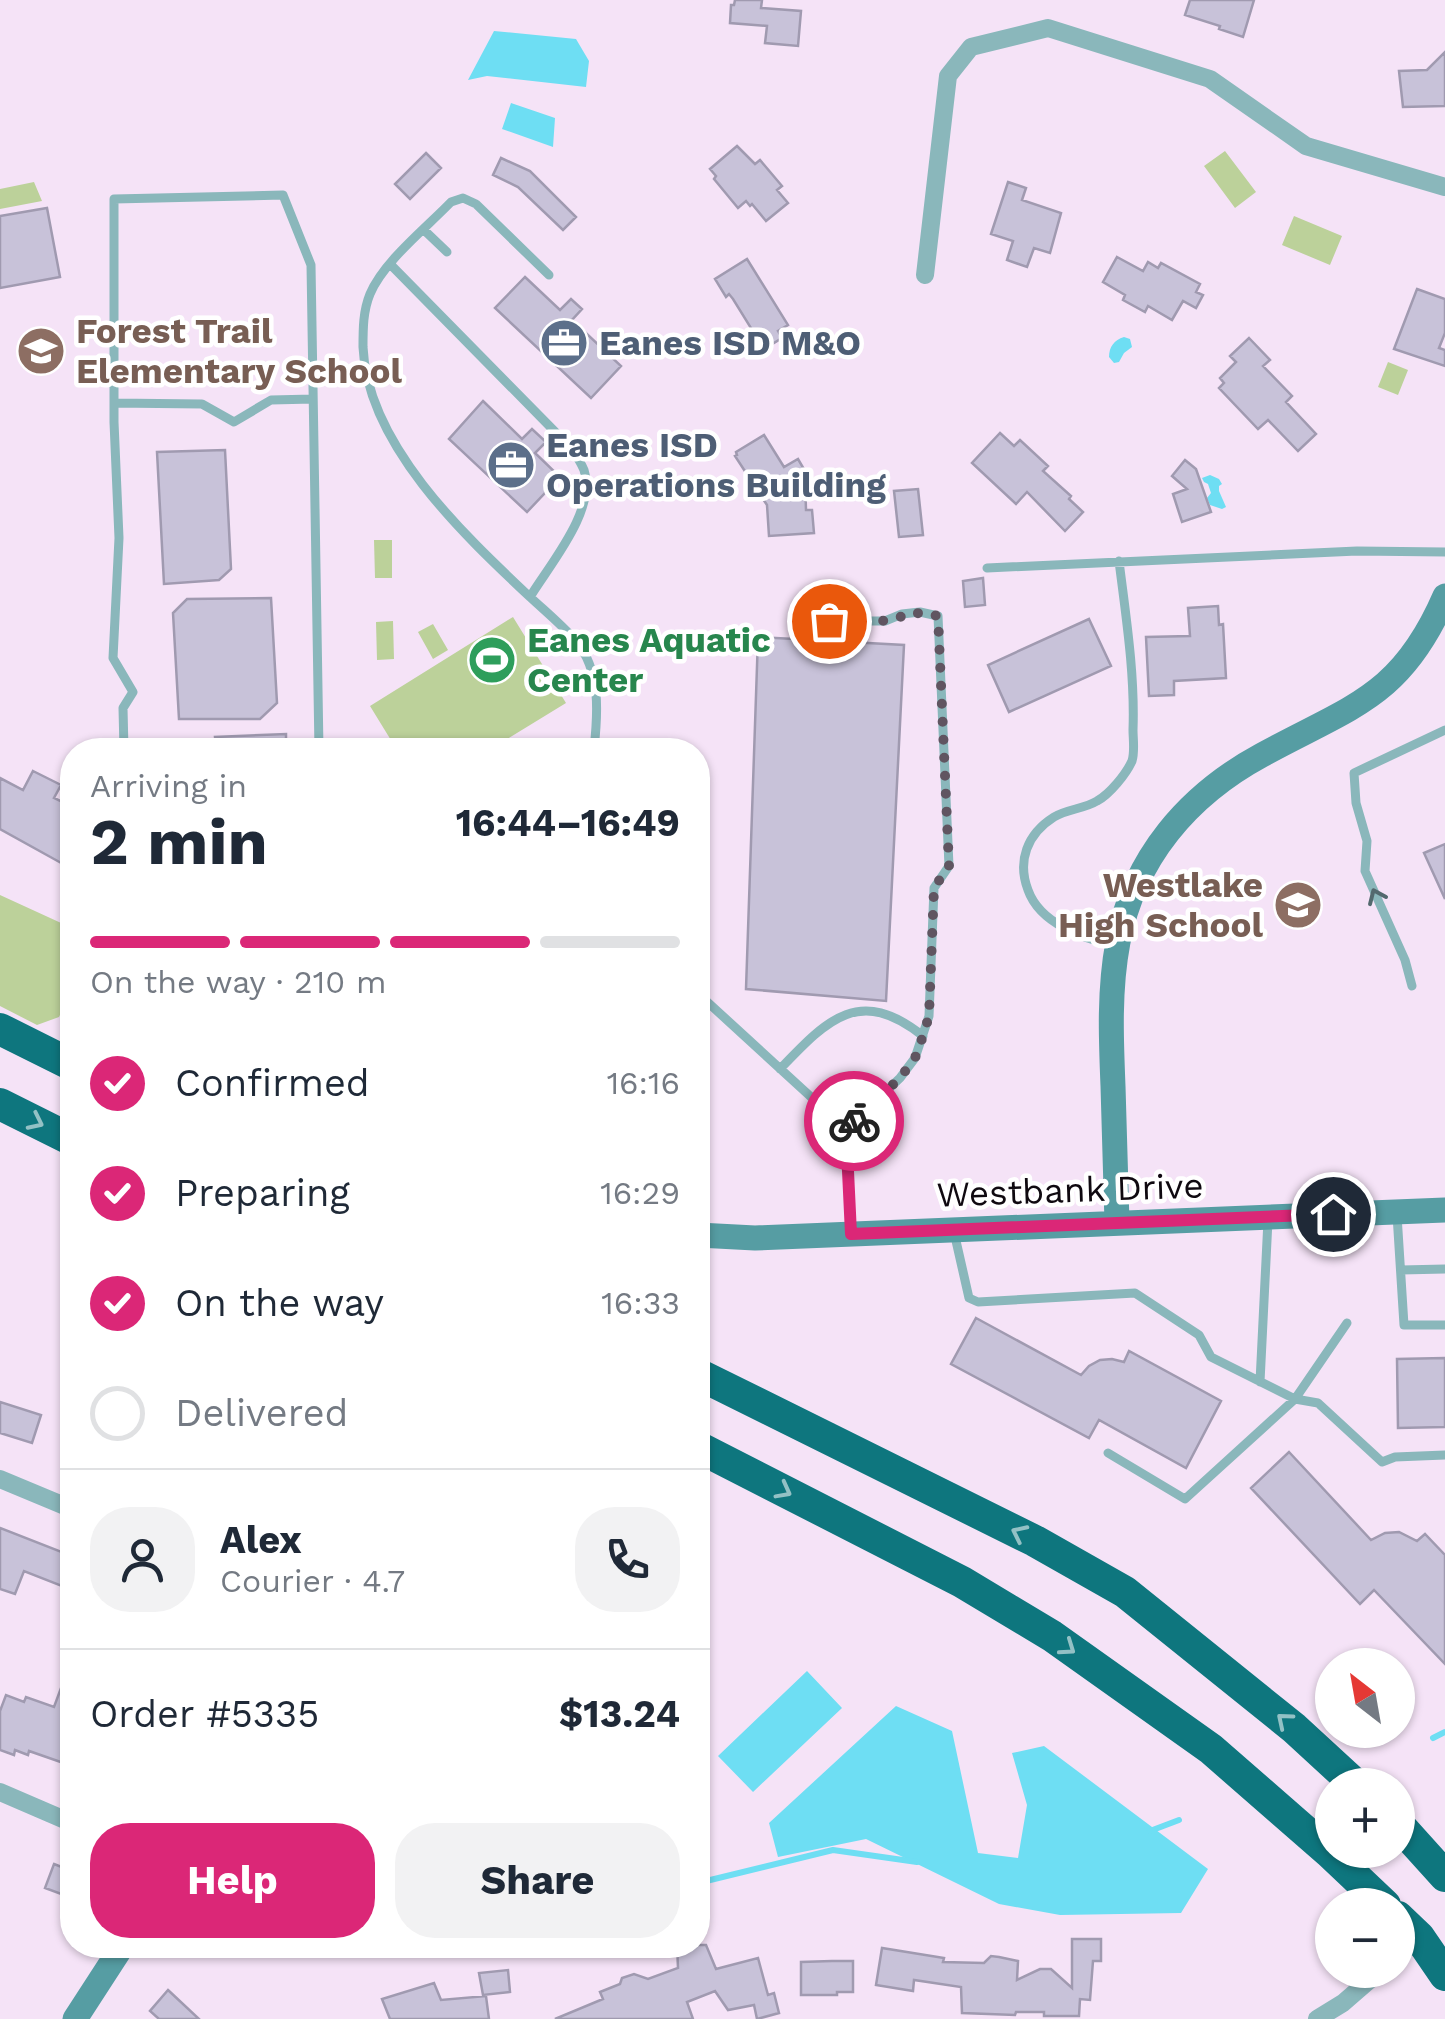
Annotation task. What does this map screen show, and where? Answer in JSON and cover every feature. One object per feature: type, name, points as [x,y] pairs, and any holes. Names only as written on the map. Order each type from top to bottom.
[{"type":"highway","points":[[0,1029],[60,1049]]},
{"type":"highway","points":[[0,1104],[60,1134]]},
{"type":"highway","points":[[710,1380],[1035,1541],[1125,1592],[1294,1728],[1338,1768]]},
{"type":"highway","points":[[710,1452],[962,1582],[1052,1636],[1211,1749],[1367,1888]]},
{"type":"highway","points":[[1415,1843],[1445,1876]]},
{"type":"highway","points":[[1415,1946],[1445,1975]]},
{"type":"street","points":[[925,275],[948,76],[971,47],[1048,28],[1210,79],[1306,146],[1445,187]]},
{"type":"street","points":[[1117,1223],[1111,1032],[1118,947],[1133,892],[1152,853],[1177,819],[1228,776],[1368,700],[1419,647],[1445,596]]},
{"type":"street","name":"Westbank Drive","points":[[710,1236],[755,1238],[1445,1210]]},
{"type":"street","points":[[0,1479],[60,1504]]},
{"type":"street","points":[[0,1792],[60,1818]]},
{"type":"street","points":[[75,2019],[115,1958]]},
{"type":"street","points":[[1317,2019],[1360,1988]]},
{"type":"lane","points":[[124,738],[123,708],[133,692],[113,658],[119,538],[114,403],[114,199],[283,195],[311,266],[318,738]]},
{"type":"lane","points":[[549,275],[476,204],[463,198],[451,202],[390,264],[370,293],[362,325],[364,364],[373,401],[389,436],[413,472],[476,547],[578,644],[593,674],[598,712],[595,738]]},
{"type":"lane","points":[[424,230],[447,252]]},
{"type":"lane","points":[[390,264],[572,449],[584,470],[586,492],[580,517],[530,597]]},
{"type":"lane","points":[[114,403],[202,404],[234,422],[271,400],[313,399]]},
{"type":"lane","points":[[988,568],[1357,550],[1445,552]]},
{"type":"lane","points":[[1118,947],[1089,939],[1048,919],[1029,894],[1022,866],[1038,830],[1055,816],[1099,801],[1133,759],[1134,697],[1120,561]]},
{"type":"lane","points":[[801,621],[885,621],[920,612],[938,616],[949,866],[934,888],[929,1016],[915,1058],[900,1078],[846,1129]]},
{"type":"lane","points":[[1412,986],[1405,960],[1366,871],[1367,841],[1356,803],[1354,773],[1445,730]]},
{"type":"lane","points":[[710,1002],[846,1129],[851,1234]]},
{"type":"lane","points":[[780,1069],[824,1025],[847,1014],[874,1011],[902,1020],[923,1036]]},
{"type":"lane","points":[[1397,1212],[1404,1325],[1445,1326]]},
{"type":"lane","points":[[1260,1382],[1268,1217]]},
{"type":"lane","points":[[954,1230],[969,1298],[978,1302],[1136,1293],[1198,1335],[1211,1357],[1295,1399],[1318,1403],[1382,1462],[1395,1457],[1445,1455]]},
{"type":"lane","points":[[1401,1270],[1445,1269]]},
{"type":"lane","points":[[1108,1454],[1185,1499],[1295,1399],[1347,1323]]},
{"type":"green space","points":[[1225,151],[1256,192],[1235,208],[1204,166]]},
{"type":"green space","points":[[34,182],[42,201],[0,209],[0,189]]},
{"type":"green space","points":[[1294,216],[1342,236],[1330,265],[1282,245]]},
{"type":"green space","points":[[1388,362],[1408,370],[1398,395],[1378,387]]},
{"type":"green space","points":[[374,540],[392,540],[392,578],[375,578]]},
{"type":"green space","name":"Eanes Aquatic Center","points":[[513,617],[566,703],[509,738],[390,738],[370,706]]},
{"type":"green space","points":[[393,621],[394,659],[377,660],[376,622]]},
{"type":"green space","points":[[433,624],[448,650],[433,659],[418,632]]},
{"type":"green space","points":[[0,895],[60,922],[60,1015],[37,1025],[0,1006]]},
{"type":"water","points":[[494,31],[576,39],[589,61],[586,87],[487,76],[468,80]]},
{"type":"water","points":[[511,103],[555,118],[553,147],[502,129]]},
{"type":"water","points":[[1124,337],[1130,339],[1132,347],[1114,363],[1109,357],[1110,350]]},
{"type":"water","points":[[1210,475],[1222,484],[1219,491],[1226,507],[1222,509],[1210,505],[1207,498],[1211,493],[1202,478]]},
{"type":"water","points":[[807,1671],[842,1708],[753,1792],[718,1756]]},
{"type":"water","points":[[896,1706],[952,1731],[978,1853],[1018,1858],[1027,1805],[1012,1753],[1044,1746],[1208,1869],[1181,1913],[1060,1915],[999,1904],[866,1839],[778,1857],[769,1823]]},
{"type":"building","points":[[735,0],[762,0],[761,8],[801,11],[798,46],[765,43],[767,26],[730,23]]},
{"type":"building","points":[[1190,0],[1254,0],[1243,37],[1185,15]]},
{"type":"building","points":[[1445,52],[1445,106],[1403,107],[1399,71],[1427,70]]},
{"type":"building","points":[[737,146],[755,164],[760,160],[782,186],[777,190],[788,203],[766,221],[746,201],[738,208],[710,169]]},
{"type":"building","points":[[426,153],[441,168],[410,199],[395,184]]},
{"type":"building","points":[[501,158],[530,171],[576,217],[563,230],[518,187],[493,175]]},
{"type":"building","points":[[1008,182],[1026,188],[1022,200],[1061,213],[1050,253],[1034,248],[1027,267],[1007,260],[1013,241],[991,234]]},
{"type":"building","name":"Forest Trail Elementary School","points":[[47,208],[60,277],[0,288],[0,216]]},
{"type":"building","points":[[1117,257],[1143,271],[1148,262],[1158,268],[1161,263],[1200,284],[1196,292],[1203,295],[1196,308],[1183,301],[1172,320],[1148,306],[1145,312],[1123,300],[1125,295],[1103,282]]},
{"type":"building","points":[[747,259],[788,325],[778,331],[782,338],[764,349],[733,299],[729,294],[726,297],[715,279]]},
{"type":"building","name":"Eanes ISD M&O","points":[[525,277],[560,310],[571,299],[582,309],[572,320],[621,366],[591,398],[495,308]]},
{"type":"building","points":[[1417,289],[1445,299],[1445,333],[1439,348],[1445,350],[1445,366],[1394,349]]},
{"type":"building","points":[[1249,338],[1270,360],[1263,366],[1292,396],[1286,402],[1316,434],[1298,451],[1268,420],[1258,429],[1219,388],[1224,383],[1220,378],[1236,362],[1230,356]]},
{"type":"building","name":"Eanes ISD Operations Building","points":[[483,401],[522,439],[532,429],[546,442],[535,453],[560,477],[527,512],[449,439]]},
{"type":"building","points":[[1000,433],[1014,446],[1020,440],[1048,466],[1043,471],[1083,512],[1065,531],[1027,492],[1016,504],[972,463]]},
{"type":"building","points":[[764,435],[784,467],[798,459],[808,476],[806,510],[812,510],[814,533],[769,536],[767,505],[735,456]]},
{"type":"building","points":[[225,450],[231,569],[219,580],[164,584],[157,452]]},
{"type":"building","points":[[1185,460],[1196,469],[1211,512],[1182,522],[1173,494],[1187,489],[1172,476]]},
{"type":"building","points":[[918,489],[923,535],[899,537],[894,491]]},
{"type":"building","points":[[983,578],[985,605],[965,607],[963,581]]},
{"type":"building","points":[[271,598],[277,703],[260,719],[179,719],[173,613],[187,599]]},
{"type":"building","points":[[1218,606],[1226,678],[1174,681],[1174,695],[1149,696],[1146,637],[1190,636],[1188,608]]},
{"type":"building","points":[[1089,619],[1111,666],[1009,712],[988,665]]},
{"type":"building","points":[[758,637],[904,645],[886,1001],[746,989]]},
{"type":"building","points":[[286,734],[286,738],[215,737]]},
{"type":"building","points":[[33,771],[60,784],[54,798],[60,801],[60,862],[0,829],[0,778],[23,790]]},
{"type":"building","points":[[1445,844],[1445,899],[1424,853]]},
{"type":"building","points":[[976,1318],[1081,1375],[1100,1360],[1124,1362],[1129,1351],[1221,1401],[1186,1468],[1099,1420],[1089,1438],[951,1364]]},
{"type":"building","points":[[1445,1358],[1445,1427],[1398,1428],[1397,1359]]},
{"type":"building","points":[[0,1402],[41,1415],[32,1443],[0,1433]]},
{"type":"building","points":[[1289,1452],[1371,1540],[1399,1532],[1417,1541],[1425,1534],[1445,1555],[1445,1664],[1374,1590],[1360,1604],[1251,1488]]},
{"type":"building","points":[[0,1528],[60,1551],[60,1585],[24,1571],[15,1594],[0,1589]]},
{"type":"building","points":[[60,1691],[60,1762],[29,1751],[28,1755],[15,1750],[14,1755],[0,1750],[0,1711],[6,1695],[54,1707]]},
{"type":"building","points":[[54,1864],[60,1866],[60,1894],[45,1888]]},
{"type":"building","points":[[1072,1939],[1101,1939],[1101,1961],[1093,1961],[1090,2000],[1080,1999],[1079,2016],[1044,2016],[1044,2012],[962,2013],[961,1987],[914,1980],[913,1991],[876,1985],[882,1948],[944,1958],[943,1962],[984,1963],[991,1956],[1018,1961],[1017,1980],[1040,1969],[1051,1969],[1072,1988]]},
{"type":"building","points":[[710,1955],[716,1969],[758,1958],[768,1995],[774,1993],[779,2013],[757,2019],[754,2005],[728,2010],[715,1991],[687,2002],[693,2019],[555,2019],[603,1999],[600,1992],[620,1984],[622,1978],[634,1974],[648,1979],[678,1968],[678,1958],[710,1958]]},
{"type":"building","points":[[853,1961],[853,1992],[801,1995],[801,1962]]},
{"type":"building","points":[[508,1970],[510,1992],[483,1995],[479,1973]]},
{"type":"building","points":[[434,1983],[441,2000],[486,1996],[489,2019],[390,2019],[382,1999]]},
{"type":"building","points":[[168,1990],[199,2019],[159,2019],[150,2011]]},
{"type":"waterway","points":[[1433,1738],[1445,1732]]},
{"type":"waterway","points":[[1150,1831],[1179,1820]]},
{"type":"waterway","points":[[710,1880],[833,1850],[917,1862]]},
{"type":"way so far","points":[[829,621],[885,621],[920,612],[938,616],[949,866],[934,888],[929,1016],[915,1058],[900,1078],[854,1121]]},
{"type":"place","name":"Eanes ISD M&O","points":[[564,343]]},
{"type":"place","name":"Forest Trail Elementary School","points":[[41,351]]},
{"type":"place","name":"Eanes ISD Operations Building","points":[[511,465]]},
{"type":"place","name":"Eanes Aquatic Center","points":[[492,660]]},
{"type":"place","name":"Westlake High School","points":[[1298,905]]},
{"type":"route","points":[[854,1121],[846,1129],[851,1234],[1333,1214]]}]
